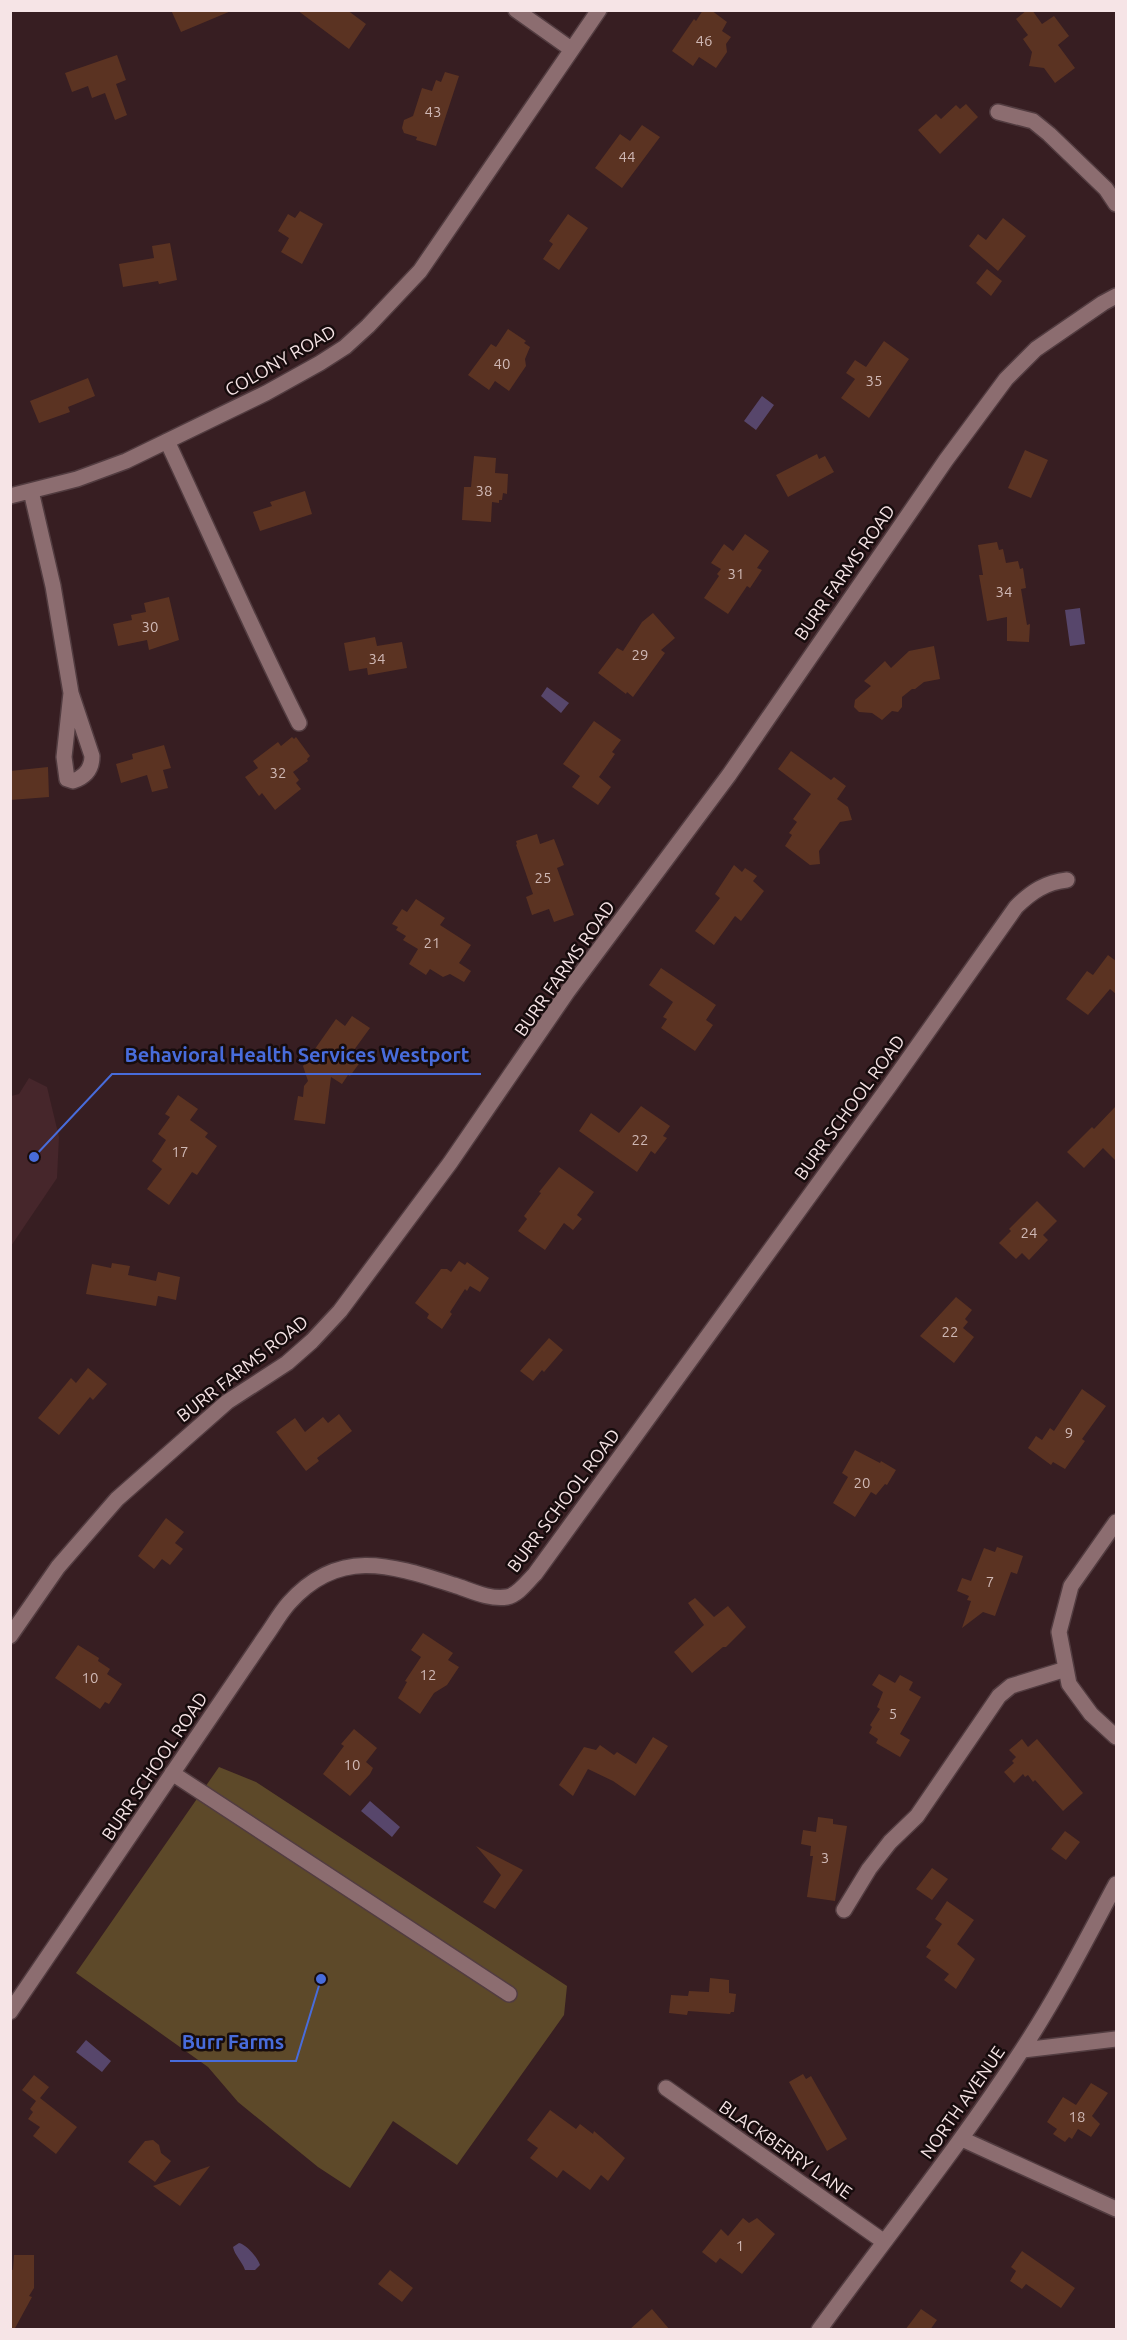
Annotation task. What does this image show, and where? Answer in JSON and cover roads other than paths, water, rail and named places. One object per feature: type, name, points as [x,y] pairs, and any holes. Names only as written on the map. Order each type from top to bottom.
[{"type":"street","points":[[516,10],[571,49]]},
{"type":"street","name":"COLONY ROAD","points":[[10,496],[126,461],[209,422],[320,363],[345,346],[368,326],[420,271],[598,10]]},
{"type":"street","points":[[998,112],[1033,121],[1106,189],[1116,204]]},
{"type":"street","name":"BURR FARMS ROAD","points":[[10,1636],[58,1566],[117,1499],[228,1402],[287,1363],[312,1341],[340,1311],[450,1163],[568,991],[729,775],[945,460],[1006,379],[1036,349],[1116,296]]},
{"type":"street","points":[[167,441],[214,541],[257,641],[299,723]]},
{"type":"street","points":[[31,491],[53,586],[71,693],[92,756],[92,765],[87,772],[73,781],[67,779],[64,772],[63,757],[71,693]]},
{"type":"street","name":"BURR SCHOOL ROAD","points":[[10,2012],[288,1604],[305,1588],[326,1574],[354,1565],[416,1573],[495,1598],[509,1597],[516,1593],[535,1574],[1016,907],[1047,884],[1067,880]]},
{"type":"street","points":[[1116,1522],[1071,1586],[1059,1632],[1069,1684],[1091,1714],[1116,1737]]},
{"type":"street","points":[[844,1910],[869,1869],[890,1842],[917,1816],[999,1696],[1011,1686],[1066,1669]]},
{"type":"street","points":[[172,1773],[509,1994]]},
{"type":"street","name":"NORTH AVENUE","points":[[819,2330],[883,2241],[963,2139],[1023,2050],[1047,2011],[1116,1884]]},
{"type":"street","points":[[1023,2050],[1116,2039]]},
{"type":"street","name":"BLACKBERRY LANE","points":[[666,2088],[883,2241]]},
{"type":"street","points":[[963,2139],[1116,2209]]},
{"type":"place","name":"Behavioral Health Services Westport","points":[[34,1157]]},
{"type":"place","name":"Burr Farms","points":[[321,1979]]}]
